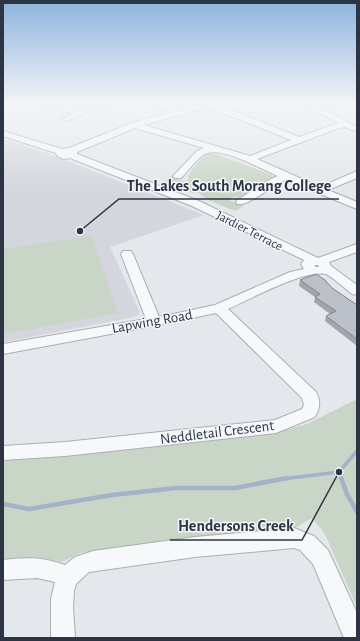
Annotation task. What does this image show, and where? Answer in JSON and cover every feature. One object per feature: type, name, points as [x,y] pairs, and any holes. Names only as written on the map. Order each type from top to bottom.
[{"type":"street","name":"Jardier Terrace","points":[[3,133],[68,153],[213,211],[250,228],[294,252],[357,291]]},
{"type":"street","points":[[68,153],[116,133]]},
{"type":"street","points":[[161,133],[250,159],[259,165],[357,206]]},
{"type":"street","points":[[281,133],[298,140]]},
{"type":"street","points":[[250,159],[317,133]]},
{"type":"street","points":[[178,176],[200,153],[212,148]]},
{"type":"street","points":[[321,190],[357,174]]},
{"type":"street","points":[[241,202],[274,181],[287,176]]},
{"type":"street","points":[[317,266],[357,248]]},
{"type":"street","points":[[127,254],[154,322]]},
{"type":"street","name":"Lapwing Road","points":[[3,349],[154,322],[219,308],[317,266]]},
{"type":"street","name":"Neddletail Crescent","points":[[3,453],[65,449],[276,426],[309,413],[312,405],[310,396],[219,308]]},
{"type":"street","points":[[63,638],[62,596],[68,578],[83,564],[92,561],[195,548],[294,538],[307,543],[321,557],[356,638]]},
{"type":"street","points":[[3,570],[44,568],[52,570],[68,578]]},
{"type":"shaded area","points":[[3,139],[47,153],[204,215],[110,247],[140,313],[135,317],[3,342]]},
{"type":"green space","points":[[207,152],[272,175],[273,177],[239,197],[233,197],[229,200],[244,206],[235,211],[208,200],[199,193],[193,193],[165,182],[170,176],[186,182],[189,178],[187,176]]},
{"type":"green space","points":[[91,236],[118,313],[3,334],[3,249]]},
{"type":"green space","points":[[357,399],[357,607],[325,534],[312,518],[295,528],[80,553],[62,562],[35,559],[3,562],[3,460],[244,437],[278,432],[307,424]]},
{"type":"building","points":[[316,274],[325,280],[332,288],[357,305],[357,339],[326,316],[336,311],[315,297],[320,294],[300,280]]},
{"type":"waterway","points":[[339,472],[357,451]]},
{"type":"waterway","points":[[282,479],[339,472]]},
{"type":"waterway","points":[[339,472],[342,479]]},
{"type":"waterway","points":[[3,504],[29,509],[112,495],[176,488],[235,488],[287,478]]},
{"type":"waterway","points":[[341,478],[347,494],[357,512]]},
{"type":"place","name":"The Lakes South Morang College","points":[[80,231]]},
{"type":"place","name":"Hendersons Creek","points":[[339,472]]}]
